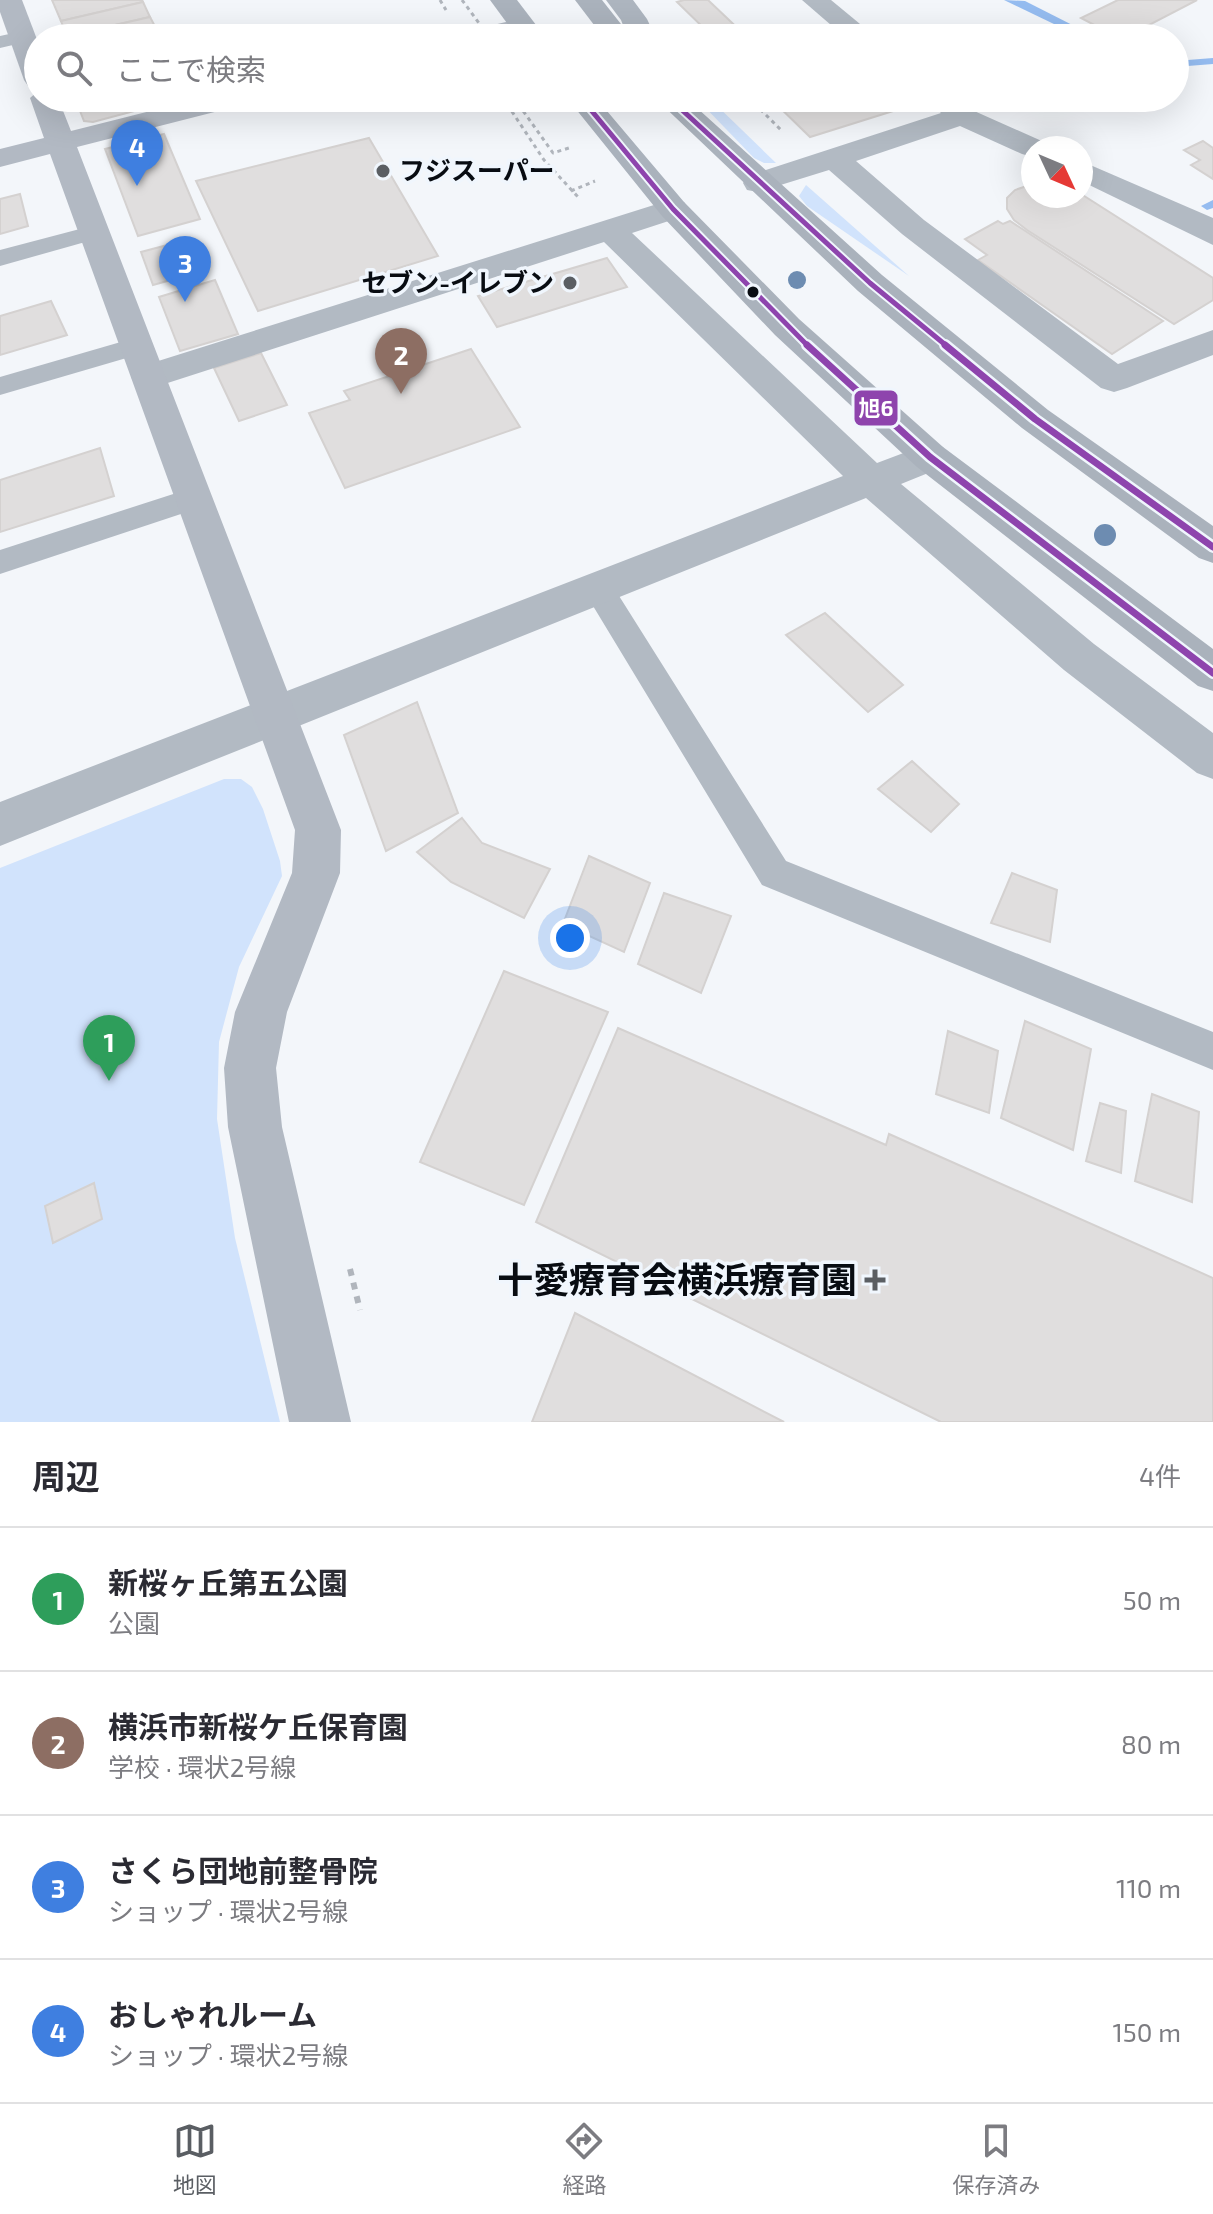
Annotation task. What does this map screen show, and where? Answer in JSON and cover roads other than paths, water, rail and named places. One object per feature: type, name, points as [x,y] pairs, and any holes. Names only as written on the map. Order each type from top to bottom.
[{"type":"highway","points":[[619,0],[636,24]]},
{"type":"main road","points":[[503,0],[521,24]]},
{"type":"main road","points":[[588,0],[607,24]]},
{"type":"main road","points":[[593,112],[673,209],[787,327],[930,457],[1213,673]]},
{"type":"main road","points":[[684,112],[870,283],[1035,419],[1213,547]]},
{"type":"street","points":[[9,0],[11,40],[24,59]]},
{"type":"street","points":[[815,0],[845,24]]},
{"type":"street","points":[[49,112],[318,830],[316,873],[261,1012],[250,1068],[255,1127],[320,1422]]},
{"type":"street","points":[[0,158],[180,112]]},
{"type":"street","points":[[758,183],[833,157],[938,112]]},
{"type":"street","points":[[960,112],[1021,142]]},
{"type":"street","points":[[833,157],[913,227],[1114,379],[1213,342]]},
{"type":"street","points":[[1093,175],[1202,225],[1213,235]]},
{"type":"street","points":[[144,361],[673,209]]},
{"type":"street","points":[[609,229],[871,480],[1079,657],[1213,759]]},
{"type":"street","points":[[0,824],[930,457]]},
{"type":"lane","points":[[0,258],[95,232]]},
{"type":"lane","points":[[0,386],[144,361]]},
{"type":"lane","points":[[0,562],[195,498]]},
{"type":"lane","points":[[598,588],[774,873],[1213,1051]]},
{"type":"waterway","points":[[1009,0],[1064,24]]},
{"type":"waterway","points":[[1189,63],[1213,61]]},
{"type":"waterway","points":[[1207,206],[1213,204]]},
{"type":"place","name":"フジスーパー","points":[[383,171]]},
{"type":"place","name":"おしゃれルーム","points":[[137,186]]},
{"type":"place","name":"セブン-イレブン","points":[[570,283]]},
{"type":"place","name":"さくら団地前整骨院","points":[[185,302]]},
{"type":"place","name":"横浜市新桜ケ丘保育園","points":[[401,394]]},
{"type":"place","name":"新桜ヶ丘第五公園","points":[[109,1081]]},
{"type":"place","name":"十愛療育会横浜療育園","points":[[875,1280]]}]
